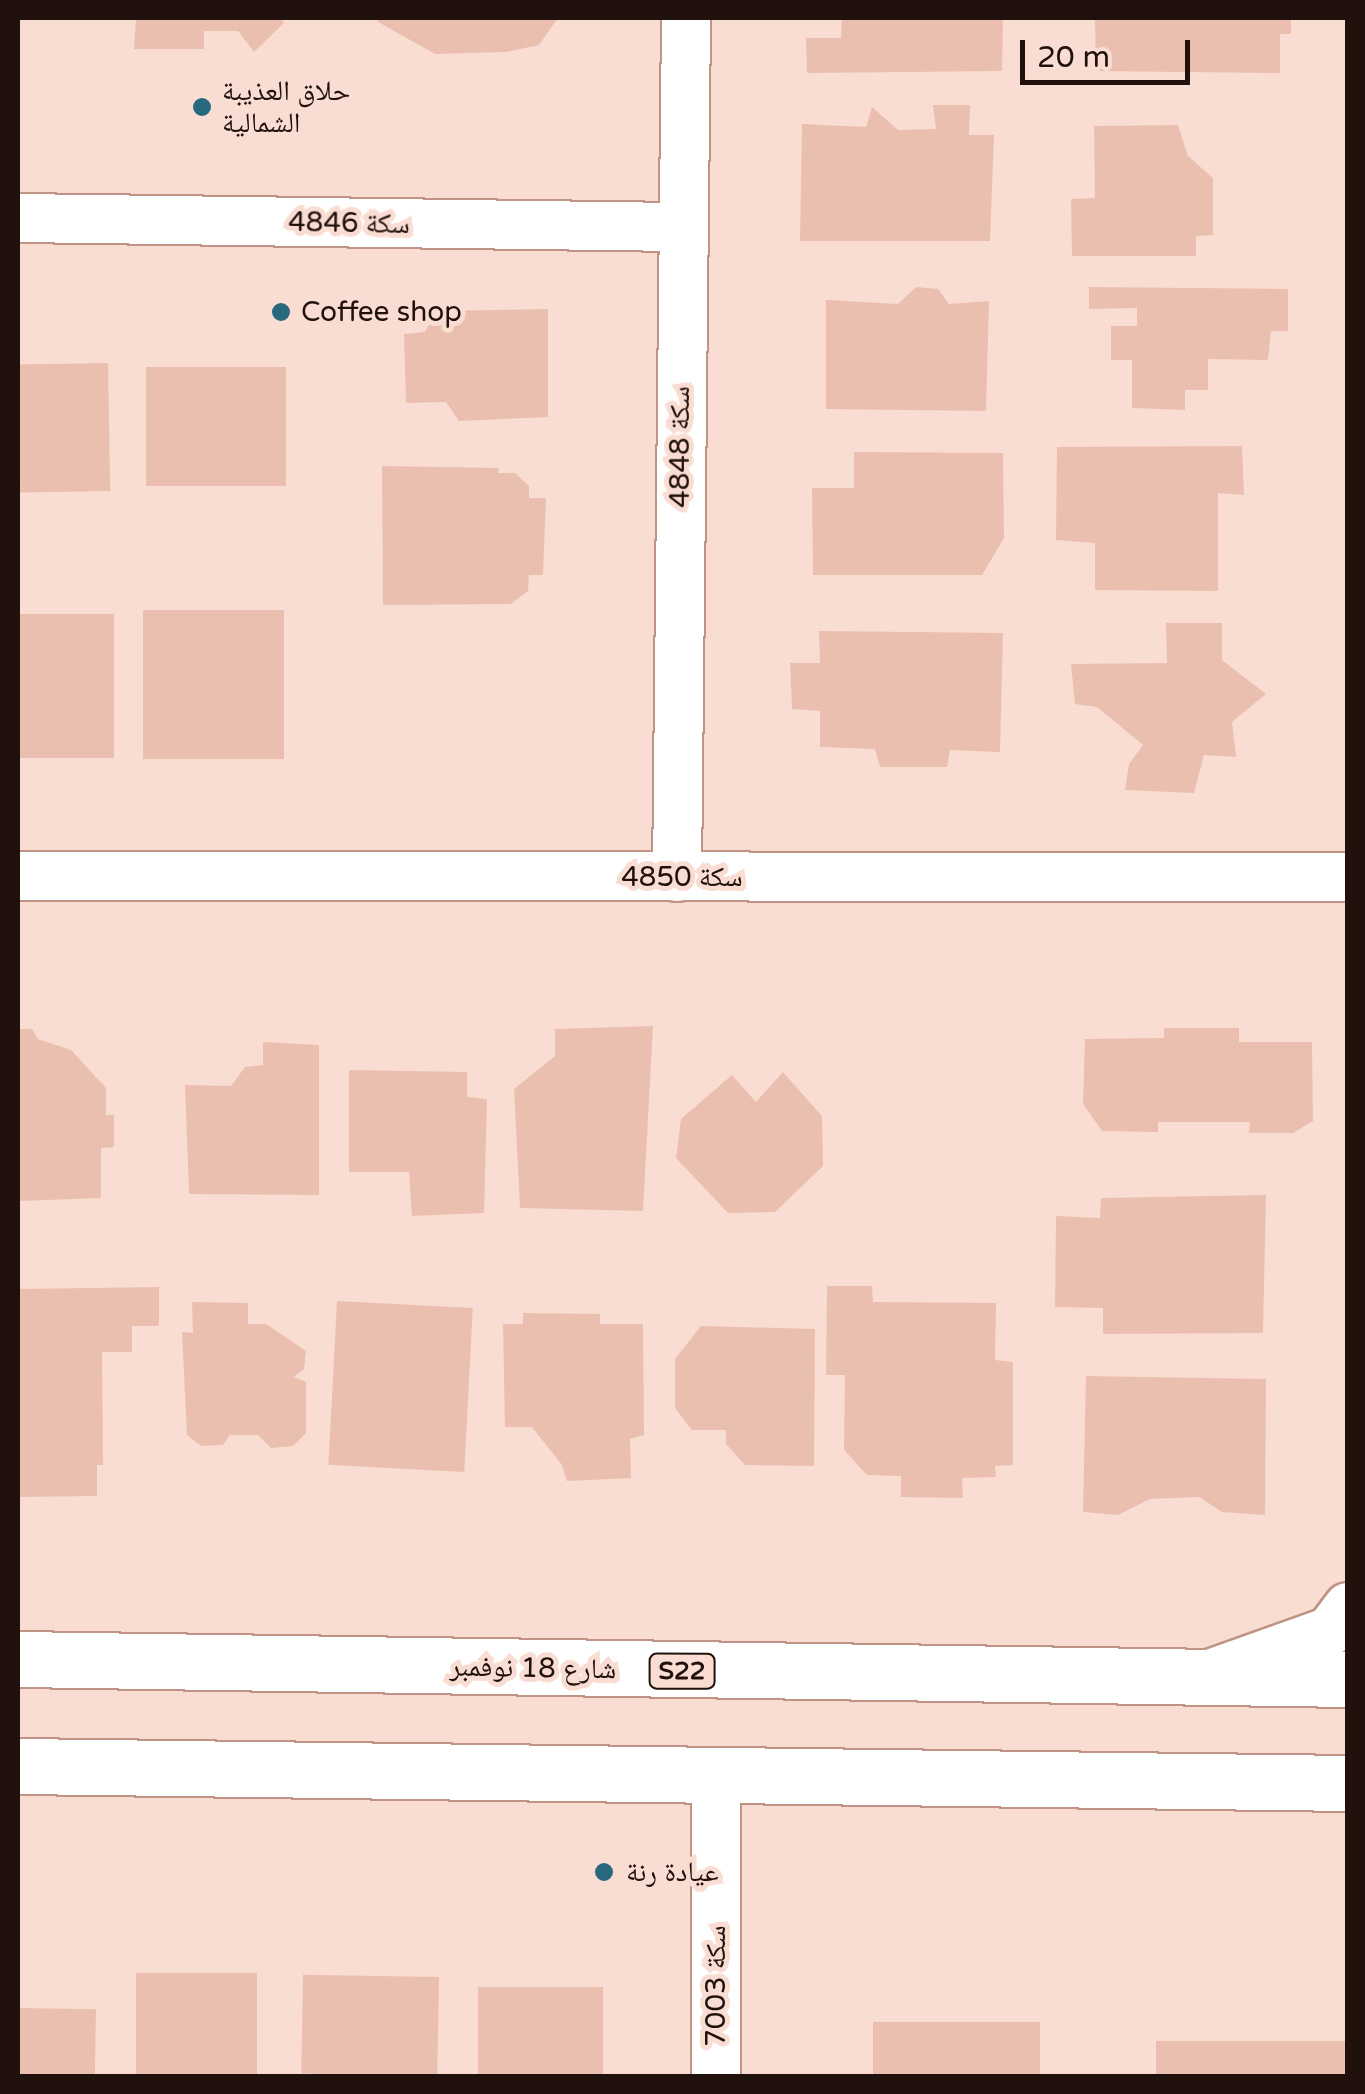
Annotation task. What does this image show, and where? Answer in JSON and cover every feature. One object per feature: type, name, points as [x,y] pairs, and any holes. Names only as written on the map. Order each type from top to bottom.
[{"type":"main road","name":"شارع 18 نوفمبر","points":[[18,1659],[1348,1679]]},
{"type":"main road","points":[[18,1766],[1348,1783]]},
{"type":"street","name":"سكة 4848","points":[[677,878],[686,18]]},
{"type":"street","name":"سكة 4846","points":[[18,218],[682,228]]},
{"type":"street","name":"سكة 4850","points":[[18,876],[1348,878]]},
{"type":"street","points":[[1194,1679],[1330,1630],[1348,1607]]},
{"type":"street","name":"سكة 7003","points":[[716,1775],[716,2076]]},
{"type":"building","points":[[136,18],[280,18],[284,23],[254,52],[238,31],[204,31],[204,49],[134,49]]},
{"type":"building","points":[[378,18],[558,18],[539,45],[506,52],[435,54],[378,22]]},
{"type":"building","points":[[842,18],[1003,18],[1002,71],[807,73],[806,38],[841,38]]},
{"type":"building","points":[[1095,18],[1291,18],[1291,34],[1280,34],[1280,73],[1096,71]]},
{"type":"building","points":[[933,105],[970,105],[969,135],[994,135],[990,241],[800,241],[802,124],[866,127],[872,107],[898,130],[936,129]]},
{"type":"building","points":[[1178,125],[1188,156],[1213,178],[1213,235],[1196,236],[1196,256],[1072,256],[1071,199],[1095,198],[1094,126]]},
{"type":"building","points":[[916,287],[938,289],[949,304],[989,301],[986,411],[826,409],[826,300],[898,304]]},
{"type":"building","points":[[1089,287],[1288,289],[1288,331],[1271,331],[1268,360],[1208,359],[1208,390],[1185,390],[1185,410],[1132,408],[1132,360],[1111,360],[1111,326],[1137,326],[1137,308],[1089,309]]},
{"type":"building","points":[[548,309],[548,417],[459,421],[446,402],[406,403],[404,334],[425,332],[436,311]]},
{"type":"building","points":[[108,363],[110,491],[20,493],[18,365]]},
{"type":"building","points":[[146,367],[286,367],[286,486],[146,486]]},
{"type":"building","points":[[1242,446],[1244,495],[1218,493],[1218,591],[1095,590],[1095,543],[1056,540],[1057,447]]},
{"type":"building","points":[[854,452],[1003,453],[1004,538],[982,575],[813,575],[812,488],[854,488]]},
{"type":"building","points":[[382,466],[499,468],[498,473],[515,473],[529,486],[529,498],[546,498],[543,575],[529,575],[528,591],[511,604],[383,605]]},
{"type":"building","points":[[143,610],[284,610],[284,759],[143,759]]},
{"type":"building","points":[[18,614],[114,614],[114,758],[18,758]]},
{"type":"building","points":[[1166,623],[1222,623],[1222,660],[1266,694],[1232,722],[1236,757],[1204,755],[1194,793],[1125,790],[1129,764],[1143,745],[1097,707],[1075,704],[1071,664],[1167,663]]},
{"type":"building","points":[[819,631],[1003,633],[1000,752],[950,750],[947,767],[880,767],[875,749],[820,747],[820,711],[792,709],[790,663],[820,663]]},
{"type":"building","points":[[653,1026],[643,1211],[520,1208],[514,1089],[555,1056],[555,1029]]},
{"type":"building","points":[[1164,1028],[1239,1028],[1239,1042],[1312,1042],[1313,1121],[1293,1133],[1249,1133],[1250,1122],[1158,1122],[1158,1132],[1102,1131],[1083,1104],[1085,1039],[1164,1038]]},
{"type":"building","points":[[18,1029],[32,1029],[38,1039],[71,1050],[106,1088],[106,1115],[114,1115],[114,1147],[101,1148],[101,1198],[18,1201]]},
{"type":"building","points":[[263,1042],[319,1045],[319,1195],[189,1194],[185,1085],[231,1086],[245,1067],[263,1065]]},
{"type":"building","points":[[349,1070],[467,1072],[467,1097],[487,1099],[484,1213],[412,1216],[409,1172],[349,1172]]},
{"type":"building","points":[[783,1072],[822,1116],[823,1166],[775,1212],[728,1213],[676,1158],[681,1119],[732,1075],[756,1102]]},
{"type":"building","points":[[1266,1195],[1263,1333],[1103,1334],[1103,1308],[1055,1307],[1056,1216],[1100,1218],[1101,1198]]},
{"type":"building","points":[[827,1286],[872,1286],[873,1302],[996,1303],[995,1360],[1013,1362],[1013,1465],[995,1466],[996,1477],[962,1478],[963,1498],[901,1497],[901,1476],[867,1475],[844,1450],[845,1375],[826,1375]]},
{"type":"building","points":[[159,1287],[159,1326],[132,1326],[132,1352],[102,1352],[103,1465],[97,1465],[97,1496],[18,1497],[18,1289]]},
{"type":"building","points":[[337,1301],[473,1308],[464,1472],[328,1465]]},
{"type":"building","points":[[192,1302],[248,1303],[248,1324],[266,1324],[306,1351],[304,1369],[294,1377],[306,1382],[306,1433],[293,1446],[271,1448],[258,1435],[230,1435],[223,1445],[201,1446],[187,1435],[182,1332],[193,1333]]},
{"type":"building","points":[[523,1313],[600,1314],[600,1324],[643,1324],[644,1435],[630,1439],[631,1478],[567,1481],[562,1465],[532,1427],[505,1427],[503,1324],[523,1324]]},
{"type":"building","points":[[701,1326],[815,1329],[814,1466],[745,1465],[726,1444],[726,1430],[692,1430],[675,1408],[675,1359]]},
{"type":"building","points":[[1086,1376],[1266,1379],[1265,1515],[1222,1512],[1199,1497],[1150,1499],[1118,1515],[1083,1512]]},
{"type":"building","points":[[136,1973],[257,1973],[257,2076],[136,2076]]},
{"type":"building","points":[[303,1975],[439,1977],[437,2076],[301,2074]]},
{"type":"building","points":[[478,1987],[603,1987],[603,2076],[478,2076]]},
{"type":"building","points":[[18,2008],[96,2009],[95,2076],[18,2076]]},
{"type":"building","points":[[873,2022],[1040,2022],[1040,2076],[873,2076]]},
{"type":"building","points":[[1156,2041],[1348,2041],[1348,2076],[1156,2076]]},
{"type":"place","name":"حلاق العذيبة الشمالية","points":[[202,107]]},
{"type":"place","name":"Coffee shop","points":[[281,312]]},
{"type":"place","name":"عيادة رنة","points":[[604,1872]]}]
